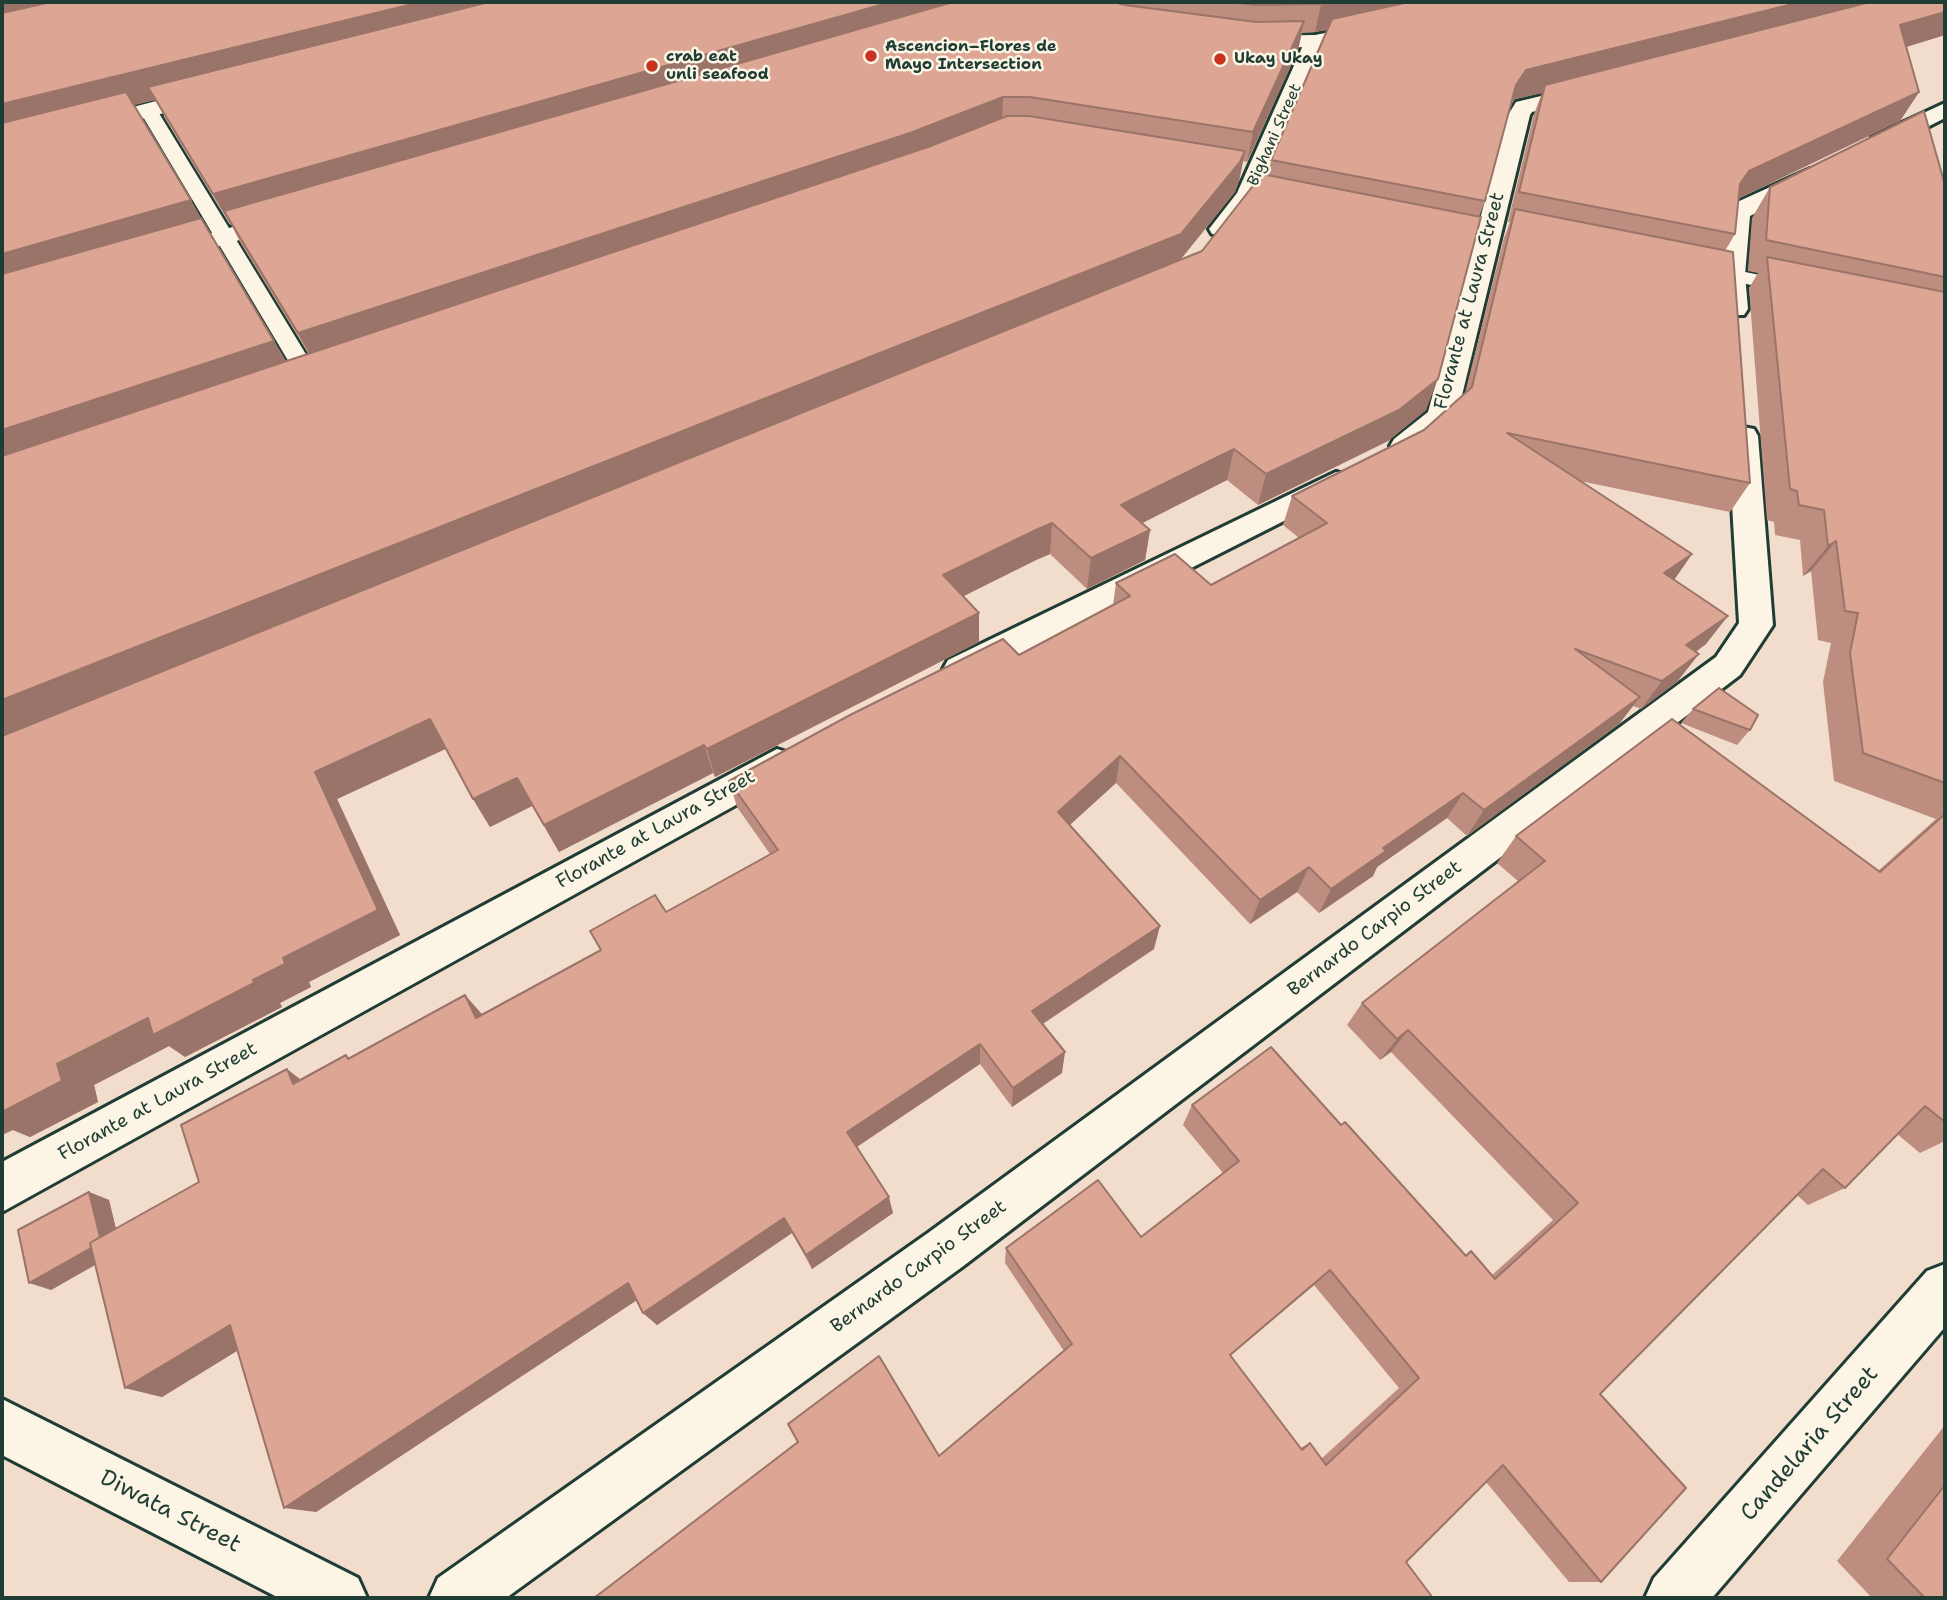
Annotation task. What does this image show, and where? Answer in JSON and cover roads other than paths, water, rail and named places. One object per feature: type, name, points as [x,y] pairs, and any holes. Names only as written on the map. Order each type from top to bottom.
[{"type":"street","points":[[1224,40],[1315,41],[1396,24]]},
{"type":"street","name":"Bighani Street","points":[[1202,253],[1250,184],[1315,41]]},
{"type":"street","name":"Florante at Laura Street","points":[[939,680],[1400,450],[1442,416],[1519,115],[1524,107],[1618,83]]},
{"type":"street","points":[[2,148],[228,90]]},
{"type":"street","points":[[1737,343],[1732,275],[1738,215],[1744,208],[1945,110]]},
{"type":"street","points":[[145,260],[303,213]]},
{"type":"street","points":[[284,388],[336,370]]},
{"type":"street","name":"Bernardo Carpio Street","points":[[458,1598],[946,1250],[1728,666],[1756,625],[1740,397]]},
{"type":"street","name":"Florante at Laura Street","points":[[2,1188],[803,750]]},
{"type":"street","name":"Candelaria Street","points":[[1674,1598],[1945,1289]]},
{"type":"street","name":"Diwata Street","points":[[2,1426],[338,1598]]},
{"type":"lane","points":[[148,110],[310,379]]},
{"type":"lane","points":[[1692,267],[1812,292]]},
{"type":"place","name":"Ascencion–Flores de Mayo Intersection","points":[[871,56]]},
{"type":"place","name":"Ukay Ukay","points":[[1220,59]]},
{"type":"place","name":"crab eat unli seafood","points":[[652,66]]}]
